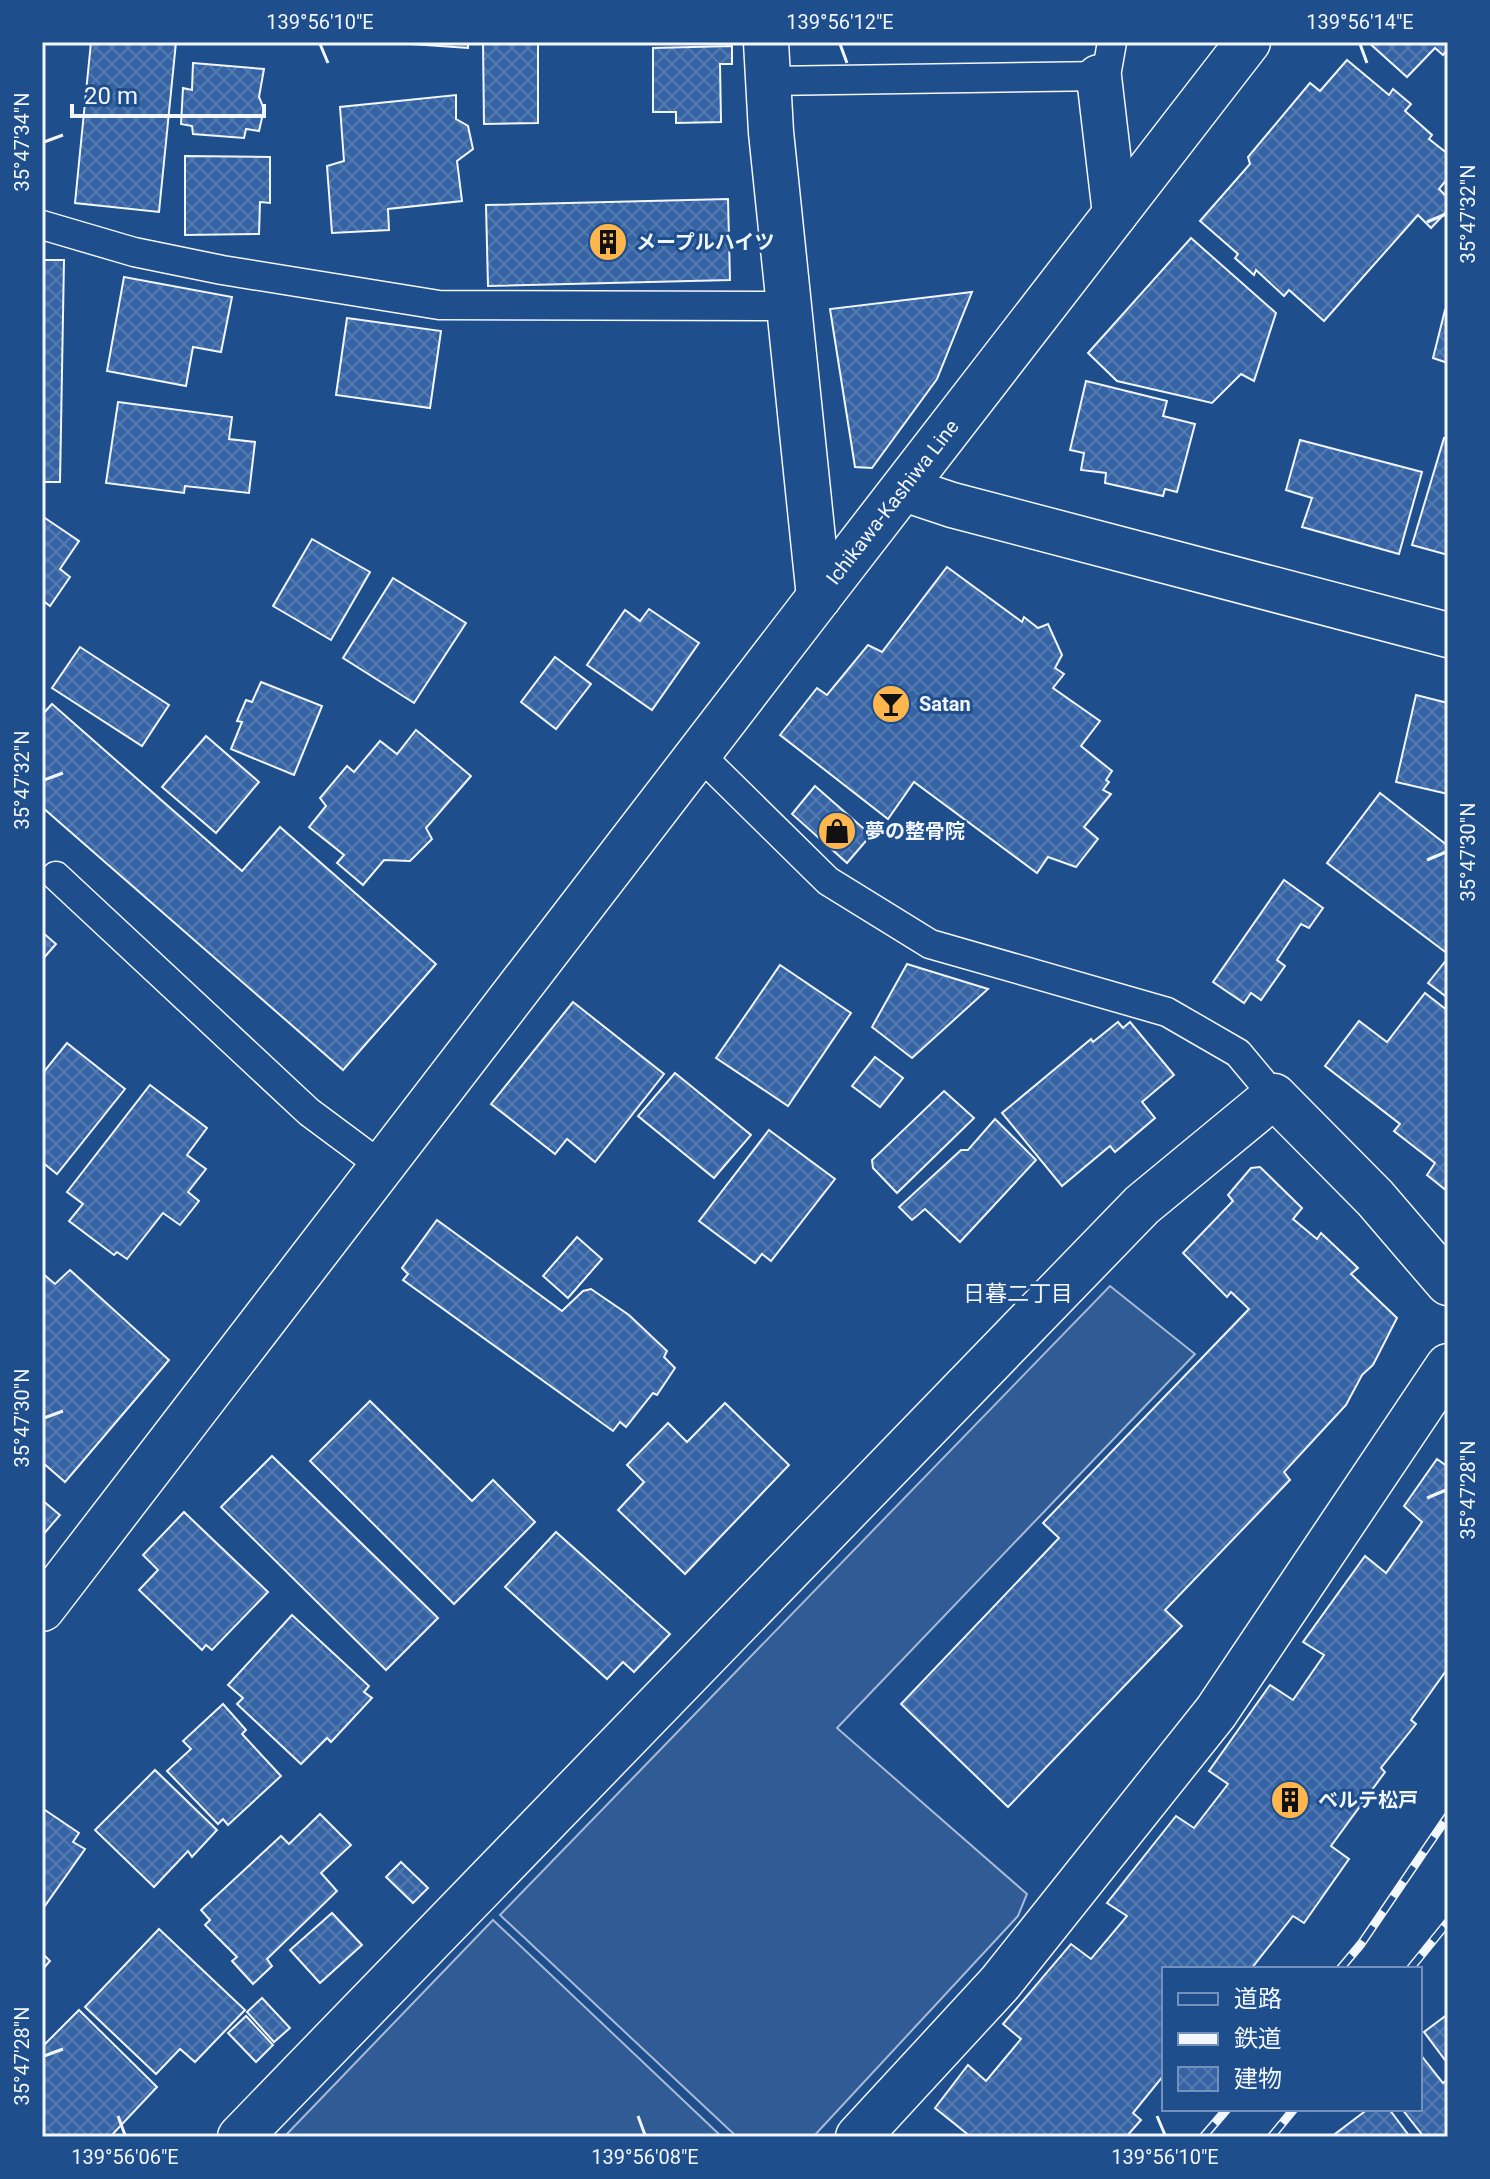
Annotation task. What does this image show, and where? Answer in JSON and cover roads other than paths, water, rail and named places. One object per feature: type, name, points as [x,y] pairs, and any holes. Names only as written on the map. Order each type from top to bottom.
[{"type":"street","name":"Ichikawa-Kashiwa Line","points":[[819,597],[1248,42]]},
{"type":"street","points":[[1105,59],[1115,214]]},
{"type":"street","name":"Ichikawa-Kashiwa Line","points":[[767,61],[788,306],[819,597]]},
{"type":"street","points":[[904,489],[952,505],[1448,635]]},
{"type":"street","points":[[42,1609],[819,597]]},
{"type":"street","points":[[240,2137],[1142,1205],[1274,1096],[1375,1198],[1448,1283]]},
{"type":"street","points":[[858,2137],[1000,1983],[1216,1712],[1448,1366]]},
{"type":"lane","points":[[767,61],[1105,59]]},
{"type":"lane","points":[[42,225],[134,252],[222,270],[439,305],[788,306]]},
{"type":"lane","points":[[700,755],[828,881],[930,944],[1167,1012],[1238,1053],[1274,1096]]},
{"type":"lane","points":[[56,876],[309,1112],[383,1167]]},
{"type":"railway","points":[[1342,1967],[1361,1944],[1448,1816]]},
{"type":"railway","points":[[1412,1967],[1448,1922]]},
{"type":"railway","points":[[1203,2137],[1225,2111]]},
{"type":"railway","points":[[1271,2137],[1292,2111]]},
{"type":"place","name":"メープルハイツ","points":[[608,242]]},
{"type":"place","name":"Satan","points":[[891,704]]},
{"type":"place","name":"夢の整骨院","points":[[837,831]]},
{"type":"place","name":"ベルテ松戸","points":[[1290,1800]]},
{"type":"district","name":"日暮二丁目","points":[[1018,1293]]}]
